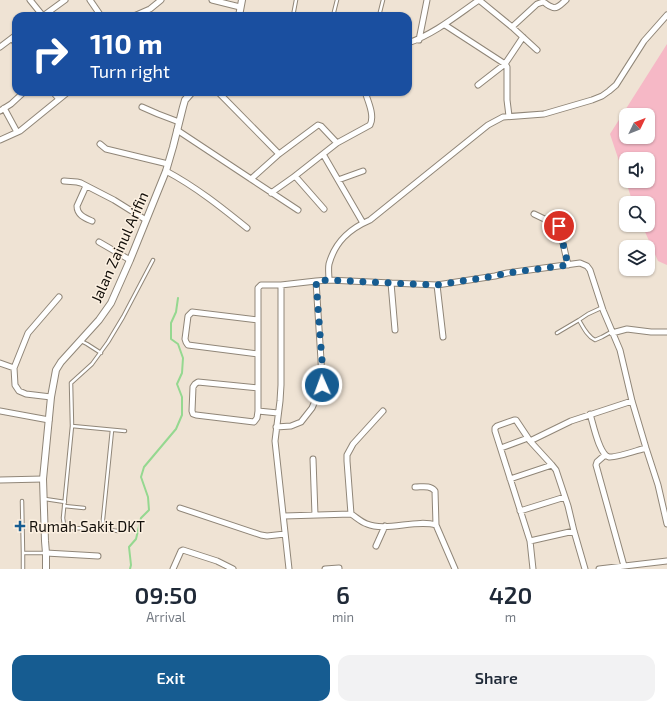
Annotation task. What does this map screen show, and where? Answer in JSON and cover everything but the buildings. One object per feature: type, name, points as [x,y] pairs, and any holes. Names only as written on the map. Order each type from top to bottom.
[{"type":"street","points":[[30,0],[40,12]]},
{"type":"street","points":[[48,12],[64,0]]},
{"type":"street","points":[[90,0],[98,12]]},
{"type":"street","points":[[143,12],[150,9],[161,0]]},
{"type":"street","points":[[212,0],[240,7]]},
{"type":"street","points":[[239,12],[242,0]]},
{"type":"street","points":[[419,40],[427,0]]},
{"type":"street","points":[[412,42],[419,40],[445,25],[479,0],[537,50]]},
{"type":"street","points":[[512,27],[537,4],[543,2],[552,8],[555,8],[566,0]]},
{"type":"street","points":[[329,280],[329,266],[334,252],[339,243],[348,233],[370,220],[488,125],[499,119],[509,116],[544,114],[602,96],[616,85],[644,41],[667,15]]},
{"type":"street","points":[[445,25],[505,64],[507,67],[506,100],[509,116]]},
{"type":"street","points":[[478,85],[505,64],[523,37]]},
{"type":"street","points":[[0,47],[12,38]]},
{"type":"street","points":[[17,132],[2,110],[19,96]]},
{"type":"street","points":[[0,140],[20,131],[63,96]]},
{"type":"street","name":"Jalan Zainul Arifin","points":[[46,569],[43,479],[51,397],[56,370],[61,362],[99,320],[111,303],[166,171],[180,113],[185,100],[188,96]]},
{"type":"street","points":[[222,96],[279,154]]},
{"type":"street","points":[[271,192],[337,144],[370,125],[372,115],[366,96]]},
{"type":"street","points":[[142,107],[179,122]]},
{"type":"street","points":[[251,179],[279,154],[318,125],[321,126],[337,144]]},
{"type":"street","points":[[177,130],[298,210]]},
{"type":"street","points":[[100,144],[106,149],[168,164]]},
{"type":"street","points":[[323,154],[363,223]]},
{"type":"street","points":[[166,171],[185,181],[220,205],[247,228]]},
{"type":"street","points":[[338,180],[363,171]]},
{"type":"street","points":[[295,176],[324,209]]},
{"type":"street","points":[[64,181],[77,182],[86,186],[114,200],[146,220]]},
{"type":"street","points":[[86,186],[77,209],[79,214],[92,221]]},
{"type":"street","points":[[534,214],[559,226],[568,265]]},
{"type":"street","points":[[99,242],[130,260]]},
{"type":"street","points":[[258,388],[198,382],[193,387],[192,411],[196,415],[254,422],[257,418],[258,411],[258,388],[258,288],[261,285],[280,285],[329,280],[437,285],[507,273],[580,263],[587,266],[589,269],[602,308],[620,350],[632,400],[658,485],[667,524]]},
{"type":"street","points":[[276,427],[291,426],[301,422],[312,408],[322,385],[322,360],[316,281]]},
{"type":"street","points":[[391,283],[395,330]]},
{"type":"street","points":[[280,285],[281,385],[275,441],[289,569]]},
{"type":"street","points":[[437,285],[443,337]]},
{"type":"street","points":[[51,397],[26,394],[18,391],[15,385],[14,368],[28,333],[59,297]]},
{"type":"street","points":[[258,320],[192,312],[188,316],[185,339],[188,345],[258,354]]},
{"type":"street","points":[[612,332],[627,329],[667,332]]},
{"type":"street","points":[[0,363],[14,368]]},
{"type":"street","points":[[501,448],[529,440],[571,421],[632,400]]},
{"type":"street","points":[[0,411],[49,420]]},
{"type":"street","points":[[258,411],[278,413]]},
{"type":"street","points":[[351,514],[346,461],[347,455],[353,444],[383,411]]},
{"type":"street","points":[[590,414],[600,449],[605,455],[609,457],[616,456],[646,448]]},
{"type":"street","points":[[532,569],[530,541],[495,431],[497,426],[515,420],[529,440],[552,465],[558,474],[585,569]]},
{"type":"street","points":[[605,455],[597,462],[596,465],[624,566]]},
{"type":"street","points":[[313,459],[315,515]]},
{"type":"street","points":[[510,479],[552,465]]},
{"type":"street","points":[[0,480],[43,479]]},
{"type":"street","points":[[415,487],[427,486],[435,491],[436,525],[455,569]]},
{"type":"street","points":[[520,511],[565,497]]},
{"type":"street","points":[[180,508],[261,535],[268,536],[285,534]]},
{"type":"street","points":[[284,516],[351,514],[366,524],[374,526],[436,525]]},
{"type":"street","points":[[376,546],[384,526]]},
{"type":"street","points":[[530,541],[574,531]]},
{"type":"street","points":[[173,569],[181,551],[183,550],[217,561],[233,569]]},
{"type":"street","points":[[46,553],[98,556]]},
{"type":"street","points":[[599,569],[667,561]]},
{"type":"street","points":[[325,569],[339,568]]},
{"type":"lane","points":[[294,12],[296,0]]},
{"type":"lane","points":[[334,12],[337,0]]},
{"type":"lane","points":[[380,12],[383,0]]},
{"type":"lane","points":[[118,531],[69,528],[64,525],[63,518],[72,426],[71,383],[92,364],[101,353],[123,317],[153,260]]},
{"type":"lane","points":[[557,333],[588,314],[602,308]]},
{"type":"lane","points":[[579,320],[588,334],[595,340],[612,332]]},
{"type":"lane","points":[[80,341],[101,353]]},
{"type":"lane","points":[[72,426],[125,431]]},
{"type":"lane","points":[[102,529],[112,430]]},
{"type":"lane","points":[[44,499],[65,502]]},
{"type":"lane","points":[[22,501],[23,569]]},
{"type":"lane","points":[[64,506],[84,508]]},
{"type":"lane","points":[[23,552],[46,553]]},
{"type":"shaded area","points":[[667,44],[667,265],[658,261],[655,254],[655,240],[649,240],[645,232],[655,232],[655,196],[631,196],[628,188],[655,188],[655,152],[619,152],[619,161],[610,134],[619,120],[619,144],[655,144],[655,108],[626,108]]},
{"type":"waterway","points":[[130,569],[129,547],[136,539],[141,518],[149,510],[148,497],[141,477],[144,467],[176,429],[182,415],[182,397],[177,384],[182,373],[183,358],[178,344],[171,339],[171,323],[176,312],[178,298]]},
{"type":"place","name":"Rumah Sakit DKT","points":[[20,526]]},
{"type":"route","points":[[322,385],[322,360],[316,281],[329,280],[437,285],[507,273],[568,265],[559,226]]}]
